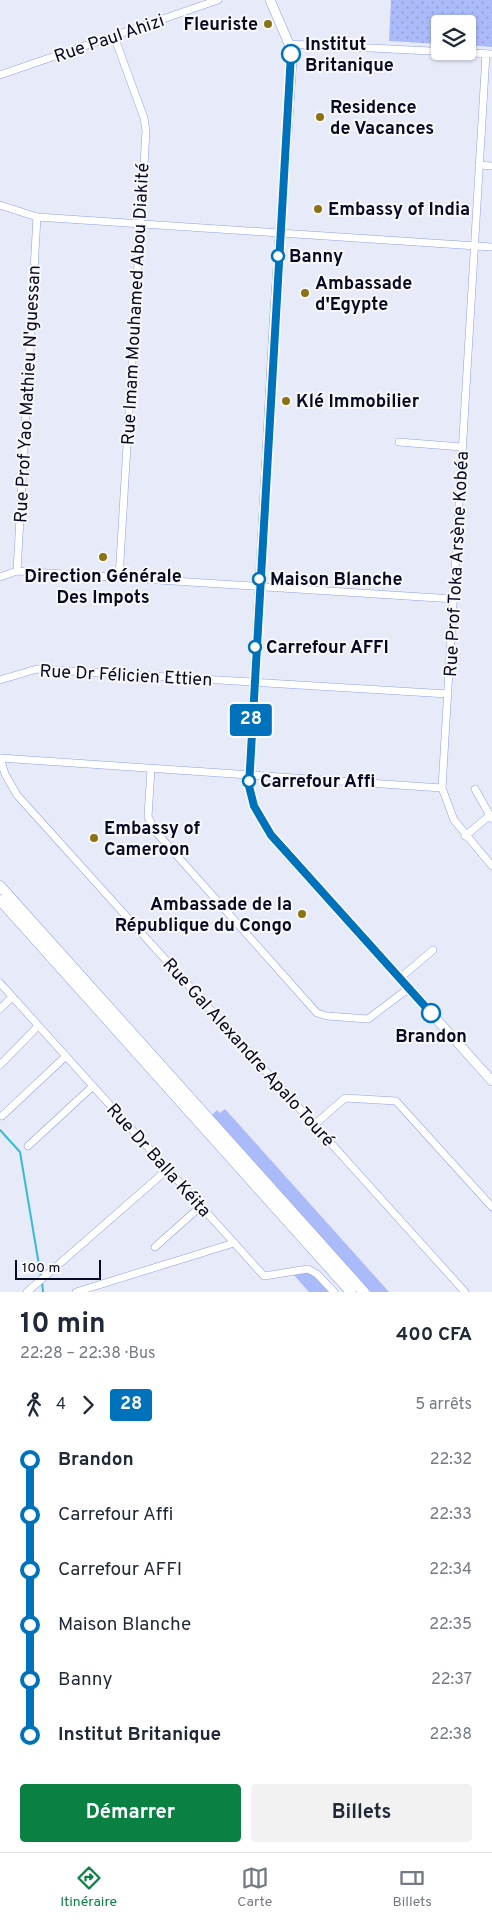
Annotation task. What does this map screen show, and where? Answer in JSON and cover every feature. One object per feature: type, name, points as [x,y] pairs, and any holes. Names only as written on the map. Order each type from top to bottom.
[{"type":"highway","points":[[0,886],[364,1292]]},
{"type":"highway","points":[[0,900],[351,1292]]},
{"type":"main road","points":[[270,0],[289,44],[292,60],[253,681],[249,786],[254,806],[271,835],[492,1081]]},
{"type":"street","name":"Rue Paul Ahizi","points":[[0,75],[218,0]]},
{"type":"street","name":"Rue Imam Mouhamed Abou Diakité","points":[[114,36],[145,124],[119,578]]},
{"type":"street","points":[[289,44],[489,54]]},
{"type":"street","name":"Rue Prof Toka Arsène Kobéa","points":[[489,54],[473,246],[442,788],[454,820],[465,836],[492,866]]},
{"type":"street","points":[[479,165],[492,166]]},
{"type":"street","points":[[0,205],[37,217],[140,226],[492,247]]},
{"type":"street","name":"Rue Prof Yao Mathieu N'guessan","points":[[17,571],[37,217]]},
{"type":"street","points":[[399,442],[462,447]]},
{"type":"street","points":[[0,576],[17,571],[454,599]]},
{"type":"street","name":"Rue Dr Félicien Ettien","points":[[0,680],[37,668],[448,694]]},
{"type":"street","points":[[2,760],[442,788]]},
{"type":"street","name":"Rue Gal Alexandre Apalo Touré","points":[[2,760],[10,785],[17,794],[465,1292]]},
{"type":"street","points":[[151,769],[148,817],[156,832],[318,1012],[327,1016],[368,1020],[409,988]]},
{"type":"street","points":[[465,836],[491,817],[475,790]]},
{"type":"street","points":[[400,978],[434,950]]},
{"type":"street","name":"Rue Dr Balla Kéita","points":[[0,983],[266,1277],[308,1268],[317,1274],[334,1292]]},
{"type":"street","points":[[0,1009],[12,997]]},
{"type":"street","points":[[0,1064],[38,1026]]},
{"type":"street","points":[[2,1116],[66,1056]]},
{"type":"street","points":[[28,1146],[93,1086]]},
{"type":"street","points":[[314,1125],[344,1098],[396,1101],[492,1206]]},
{"type":"street","points":[[27,1292],[168,1169]]},
{"type":"street","points":[[155,1247],[201,1206]]},
{"type":"street","points":[[76,1292],[234,1243]]},
{"type":"shaded area","points":[[391,0],[492,0],[492,47],[476,46],[476,15],[431,15],[431,43],[389,41]]},
{"type":"shaded area","points":[[225,1109],[389,1292],[371,1292],[212,1115],[217,1110],[220,1113]]},
{"type":"shaded area","points":[[302,1272],[313,1275],[329,1292],[309,1292],[293,1274]]},
{"type":"waterway","points":[[0,1130],[20,1152],[41,1277]]},
{"type":"waterway","points":[[42,1282],[43,1292]]},
{"type":"bus line","name":"28","points":[[291,54],[253,681],[249,786],[254,806],[271,835],[431,1013]]},
{"type":"place","name":"Fleuriste","points":[[268,24]]},
{"type":"place","name":"Institut Britanique","points":[[291,54]]},
{"type":"place","name":"Residence de Vacances","points":[[320,117]]},
{"type":"place","name":"Embassy of India","points":[[318,209]]},
{"type":"place","name":"Banny","points":[[278,256]]},
{"type":"place","name":"Ambassade d'Egypte","points":[[305,293]]},
{"type":"place","name":"Klé Immobilier","points":[[286,401]]},
{"type":"place","name":"Direction Générale Des Impots","points":[[103,557]]},
{"type":"place","name":"Maison Blanche","points":[[259,579]]},
{"type":"place","name":"Carrefour AFFI","points":[[255,647]]},
{"type":"place","name":"Carrefour Affi","points":[[249,781]]},
{"type":"place","name":"Embassy of Cameroon","points":[[94,838]]},
{"type":"place","name":"Ambassade de la République du Congo","points":[[302,914]]},
{"type":"place","name":"Brandon","points":[[431,1013]]}]
